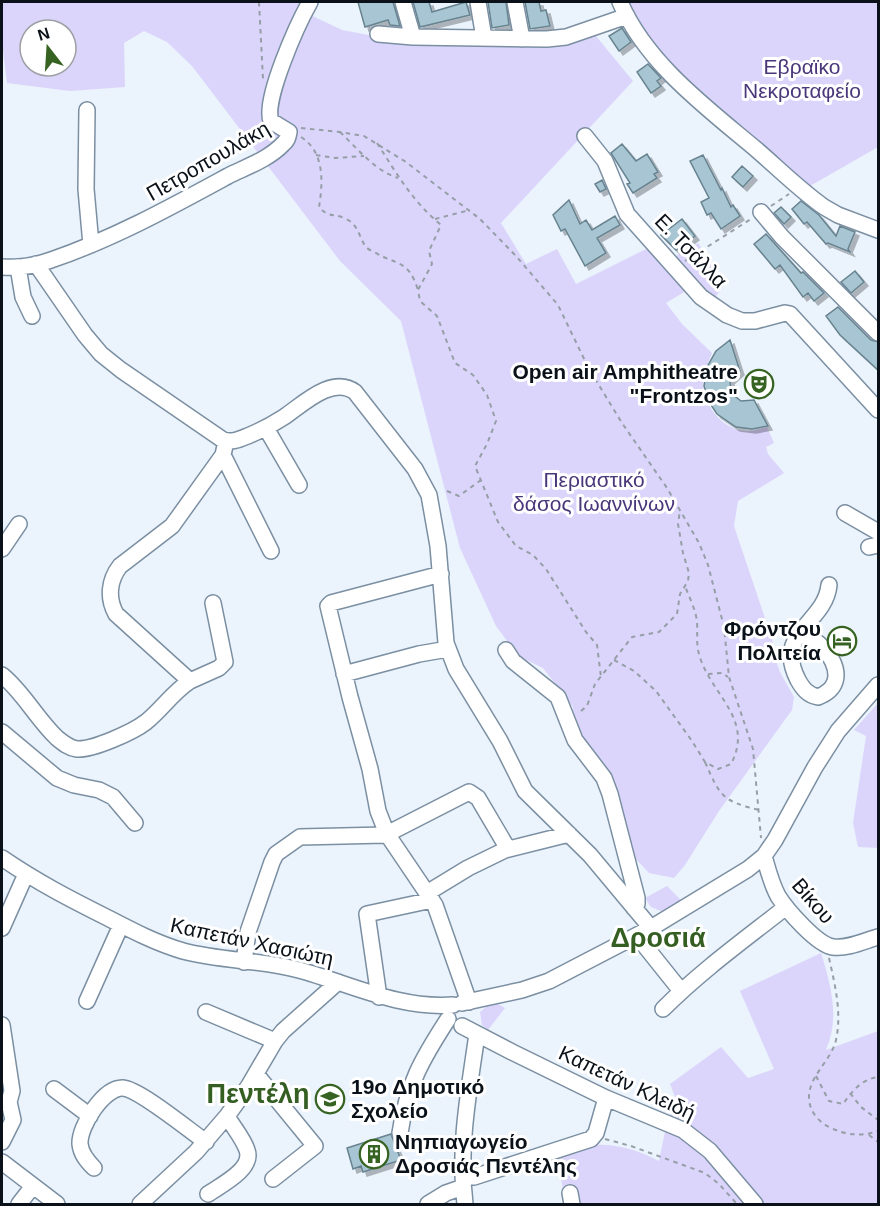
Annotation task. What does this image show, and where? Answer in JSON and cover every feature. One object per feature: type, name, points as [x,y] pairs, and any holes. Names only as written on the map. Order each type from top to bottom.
[{"type":"street","name":"Πετροπουλάκη","points":[[2,267],[18,267],[52,260],[91,244],[158,214],[274,151],[286,140],[292,129],[271,121],[270,111],[283,61],[310,2]]},
{"type":"street","points":[[403,2],[412,37]]},
{"type":"street","points":[[478,2],[484,38]]},
{"type":"street","points":[[516,2],[522,39]]},
{"type":"street","points":[[620,2],[627,16],[664,66],[756,150],[834,213],[879,230]]},
{"type":"street","points":[[378,34],[412,37],[547,39],[566,37],[627,16]]},
{"type":"street","points":[[87,111],[86,189],[91,244]]},
{"type":"street","name":"Ε. Τσάλλα","points":[[585,136],[605,161],[627,214],[701,297],[736,319],[751,322],[785,313],[790,314],[879,410]]},
{"type":"street","points":[[761,212],[782,237],[879,333]]},
{"type":"street","points":[[36,264],[101,354],[224,448],[271,551]]},
{"type":"street","points":[[18,267],[23,297],[32,316]]},
{"type":"street","points":[[190,681],[116,614],[111,603],[111,588],[115,572],[172,525],[224,448],[234,441],[266,428],[321,392],[341,388],[353,390],[416,469],[427,488],[436,527],[448,649],[456,669],[500,741],[525,791],[590,855],[651,928]]},
{"type":"street","points":[[266,428],[299,485]]},
{"type":"street","points":[[845,513],[879,532]]},
{"type":"street","points":[[2,549],[19,524]]},
{"type":"street","points":[[400,1133],[405,1103],[412,1081],[426,1055],[463,1011],[446,931],[430,897],[387,834],[376,805],[370,769],[328,606],[331,603],[441,574]]},
{"type":"street","points":[[799,633],[825,601],[829,585]]},
{"type":"street","points":[[2,675],[19,691],[57,738],[67,746],[78,749],[114,739],[134,730],[156,713],[177,690],[190,681],[219,668],[225,662],[213,603]]},
{"type":"street","points":[[344,674],[419,654],[448,649]]},
{"type":"street","points":[[506,650],[513,661],[558,697],[575,740],[607,785],[637,898],[634,908]]},
{"type":"street","points":[[764,856],[838,731],[879,685]]},
{"type":"street","points":[[2,732],[57,778],[74,785],[99,790],[113,797],[135,823]]},
{"type":"street","points":[[244,962],[248,932],[269,868],[276,854],[302,836],[387,834],[469,792],[478,798],[508,849]]},
{"type":"street","points":[[379,997],[367,914],[430,897],[480,861],[508,849],[569,834]]},
{"type":"street","name":"Βίκου","points":[[764,856],[772,884],[786,907],[809,931],[828,946]]},
{"type":"street","name":"Καπετάν Χασιώτη","points":[[2,858],[49,889],[153,941],[182,951],[295,969],[379,997],[463,1011],[539,985],[637,936],[729,882],[764,856]]},
{"type":"street","points":[[2,928],[26,874]]},
{"type":"street","points":[[663,1009],[731,948],[786,907]]},
{"type":"street","points":[[87,1001],[121,925]]},
{"type":"street","points":[[637,936],[681,991]]},
{"type":"street","points":[[828,946],[845,946],[879,937]]},
{"type":"street","points":[[140,1204],[206,1142],[249,1087],[275,1041],[309,1006],[338,982]]},
{"type":"street","name":"Καπετάν Κλειδή","points":[[463,1011],[477,1034],[606,1098],[670,1123],[696,1138],[755,1204]]},
{"type":"street","points":[[206,1012],[275,1041]]},
{"type":"street","points":[[2,1024],[11,1083],[11,1097],[5,1102],[14,1118],[2,1142]]},
{"type":"street","points":[[465,1204],[463,1182],[466,1102],[477,1034]]},
{"type":"street","points":[[256,1074],[315,1146],[273,1179]]},
{"type":"street","points":[[94,1168],[83,1154],[80,1142],[83,1128],[110,1092],[120,1088],[128,1089],[141,1096],[206,1142]]},
{"type":"street","points":[[54,1089],[90,1116]]},
{"type":"street","points":[[428,1204],[474,1177],[594,1137],[606,1098]]},
{"type":"street","points":[[208,1194],[241,1171],[246,1162],[247,1150],[227,1116]]},
{"type":"street","points":[[2,1161],[57,1204]]},
{"type":"street","points":[[19,1204],[33,1186]]},
{"type":"path","points":[[260,2],[263,81]]},
{"type":"path","points":[[292,129],[360,135],[376,142],[417,169],[471,210],[516,256],[558,305],[590,369],[622,423],[680,510],[699,543],[708,565],[724,627],[729,677],[754,758],[764,856]]},
{"type":"path","points":[[292,129],[310,143],[316,155],[322,186],[319,207],[326,215],[344,218],[359,230],[367,248],[399,262],[412,273],[420,301],[437,316],[455,363],[473,375],[487,395],[496,421],[475,466],[498,522],[516,546],[533,555],[546,569],[586,632],[597,645],[601,677]]},
{"type":"path","points":[[340,132],[364,156],[391,176],[399,178]]},
{"type":"path","points":[[376,142],[422,208],[441,225],[429,251],[432,264],[418,290]]},
{"type":"path","points":[[316,155],[335,158],[364,156]]},
{"type":"path","points":[[675,267],[800,187]]},
{"type":"path","points":[[435,219],[471,210]]},
{"type":"path","points":[[447,491],[459,496],[481,480]]},
{"type":"path","points":[[581,711],[588,706],[595,684],[632,637],[658,632],[677,614],[680,594],[688,581],[689,573],[678,524],[680,510]]},
{"type":"path","points":[[685,586],[697,620],[696,641],[702,663],[726,701],[738,732],[738,751],[731,764],[718,769],[705,762]]},
{"type":"path","points":[[614,660],[634,671],[656,691],[692,741],[705,762],[718,791],[734,804],[759,810]]},
{"type":"path","points":[[708,674],[722,673],[729,677]]},
{"type":"path","points":[[738,732],[747,730]]},
{"type":"path","name":"Βίκου","points":[[816,1076],[836,1041],[839,1005],[828,946]]},
{"type":"path","points":[[816,1076],[829,1101],[843,1104],[850,1093],[871,1078],[879,1077]]},
{"type":"path","points":[[816,1076],[809,1092],[813,1114],[828,1127],[844,1133],[868,1135],[879,1131]]},
{"type":"path","points":[[850,1093],[861,1107],[879,1120]]},
{"type":"path","points":[[868,1135],[879,1142]]},
{"type":"path","points":[[594,1137],[631,1146],[705,1173],[719,1184],[737,1204]]},
{"type":"green space","name":"Περιαστικό δάσος Ιωαννίνων","points":[[2,2],[303,2],[300,10],[342,30],[379,37],[591,30],[633,81],[501,223],[526,264],[557,249],[576,284],[652,246],[666,262],[698,243],[725,284],[714,299],[696,285],[666,303],[682,324],[712,353],[703,385],[707,402],[717,417],[731,427],[740,430],[751,431],[767,427],[774,443],[766,447],[768,454],[784,473],[738,501],[734,526],[772,639],[775,658],[794,697],[792,710],[674,878],[649,873],[631,854],[574,728],[573,707],[543,668],[518,656],[496,626],[460,548],[401,321],[340,261],[192,66],[167,42],[144,31],[124,43],[125,87],[70,91],[7,83],[2,42]]},
{"type":"green space","name":"Εβραϊκο Νεκροταφείο","points":[[626,2],[878,2],[878,147],[810,186],[683,78],[650,41]]},
{"type":"green space","points":[[878,703],[878,848],[858,847],[853,823],[866,736],[854,730]]},
{"type":"green space","points":[[667,886],[681,900],[663,912],[651,907],[645,898]]},
{"type":"green space","points":[[821,953],[831,989],[833,1014],[833,1026],[826,1050],[878,1031],[878,1204],[576,1204],[573,1191],[563,1190],[556,1151],[583,1146],[609,1145],[633,1150],[659,1161],[667,1122],[677,1102],[670,1084],[721,1047],[748,1078],[774,1069],[740,991]]},
{"type":"green space","points":[[498,1004],[505,1008],[488,1030],[482,1025],[480,1012],[487,1006]]},
{"type":"building","points":[[358,2],[393,2],[400,26],[390,25],[388,20],[365,27]]},
{"type":"building","points":[[413,2],[429,2],[432,12],[466,2],[470,15],[420,27]]},
{"type":"building","points":[[488,2],[506,2],[509,25],[492,28]]},
{"type":"building","points":[[525,2],[539,2],[541,11],[546,10],[550,26],[530,29]]},
{"type":"building","points":[[622,28],[631,42],[619,51],[609,36]]},
{"type":"building","points":[[648,64],[661,78],[657,81],[661,86],[651,93],[637,72]]},
{"type":"building","points":[[622,144],[636,161],[647,154],[658,172],[654,174],[657,178],[633,193],[627,184],[630,183],[611,153]]},
{"type":"building","points":[[703,155],[731,207],[733,205],[740,216],[721,229],[711,213],[707,215],[701,202],[709,198],[690,161]]},
{"type":"building","points":[[742,166],[753,176],[743,187],[732,177]]},
{"type":"building","points":[[602,180],[606,189],[600,192],[595,184]]},
{"type":"building","points":[[569,200],[580,224],[586,220],[592,230],[615,216],[620,225],[597,238],[606,253],[585,266],[565,229],[561,231],[553,215]]},
{"type":"building","points":[[801,201],[819,215],[836,236],[840,226],[855,232],[848,249],[850,252],[826,244],[807,222],[804,224],[792,209]]},
{"type":"building","points":[[781,207],[791,217],[784,224],[774,213]]},
{"type":"building","points":[[682,219],[695,236],[676,250],[661,235]]},
{"type":"building","points":[[766,234],[801,273],[803,272],[824,293],[814,301],[808,293],[803,297],[780,265],[775,269],[754,244]]},
{"type":"building","points":[[855,271],[864,282],[851,293],[841,282]]},
{"type":"building","points":[[838,307],[871,340],[879,342],[879,371],[840,335],[826,316]]},
{"type":"building","points":[[730,340],[740,371],[730,380],[731,393],[741,401],[754,400],[768,426],[752,429],[736,427],[717,414],[709,402],[704,386],[707,367],[716,351]]},
{"type":"building","name":"Νηπιαγωγείο Δροσιάς Πεντέλης","points":[[391,1134],[401,1160],[363,1172],[361,1166],[353,1169],[347,1148]]},
{"type":"place","name":"Open air Amphitheatre \"Frontzos\"","points":[[759,384]]},
{"type":"place","name":"Φρόντζου Πολιτεία","points":[[842,641]]},
{"type":"place","name":"19ο Δημοτικό Σχολείο","points":[[330,1099]]},
{"type":"place","name":"Νηπιαγωγείο Δροσιάς Πεντέλης","points":[[374,1154]]},
{"type":"district","name":"Δροσιά","points":[[658,938]]},
{"type":"district","name":"Πεντέλη","points":[[258,1094]]}]
